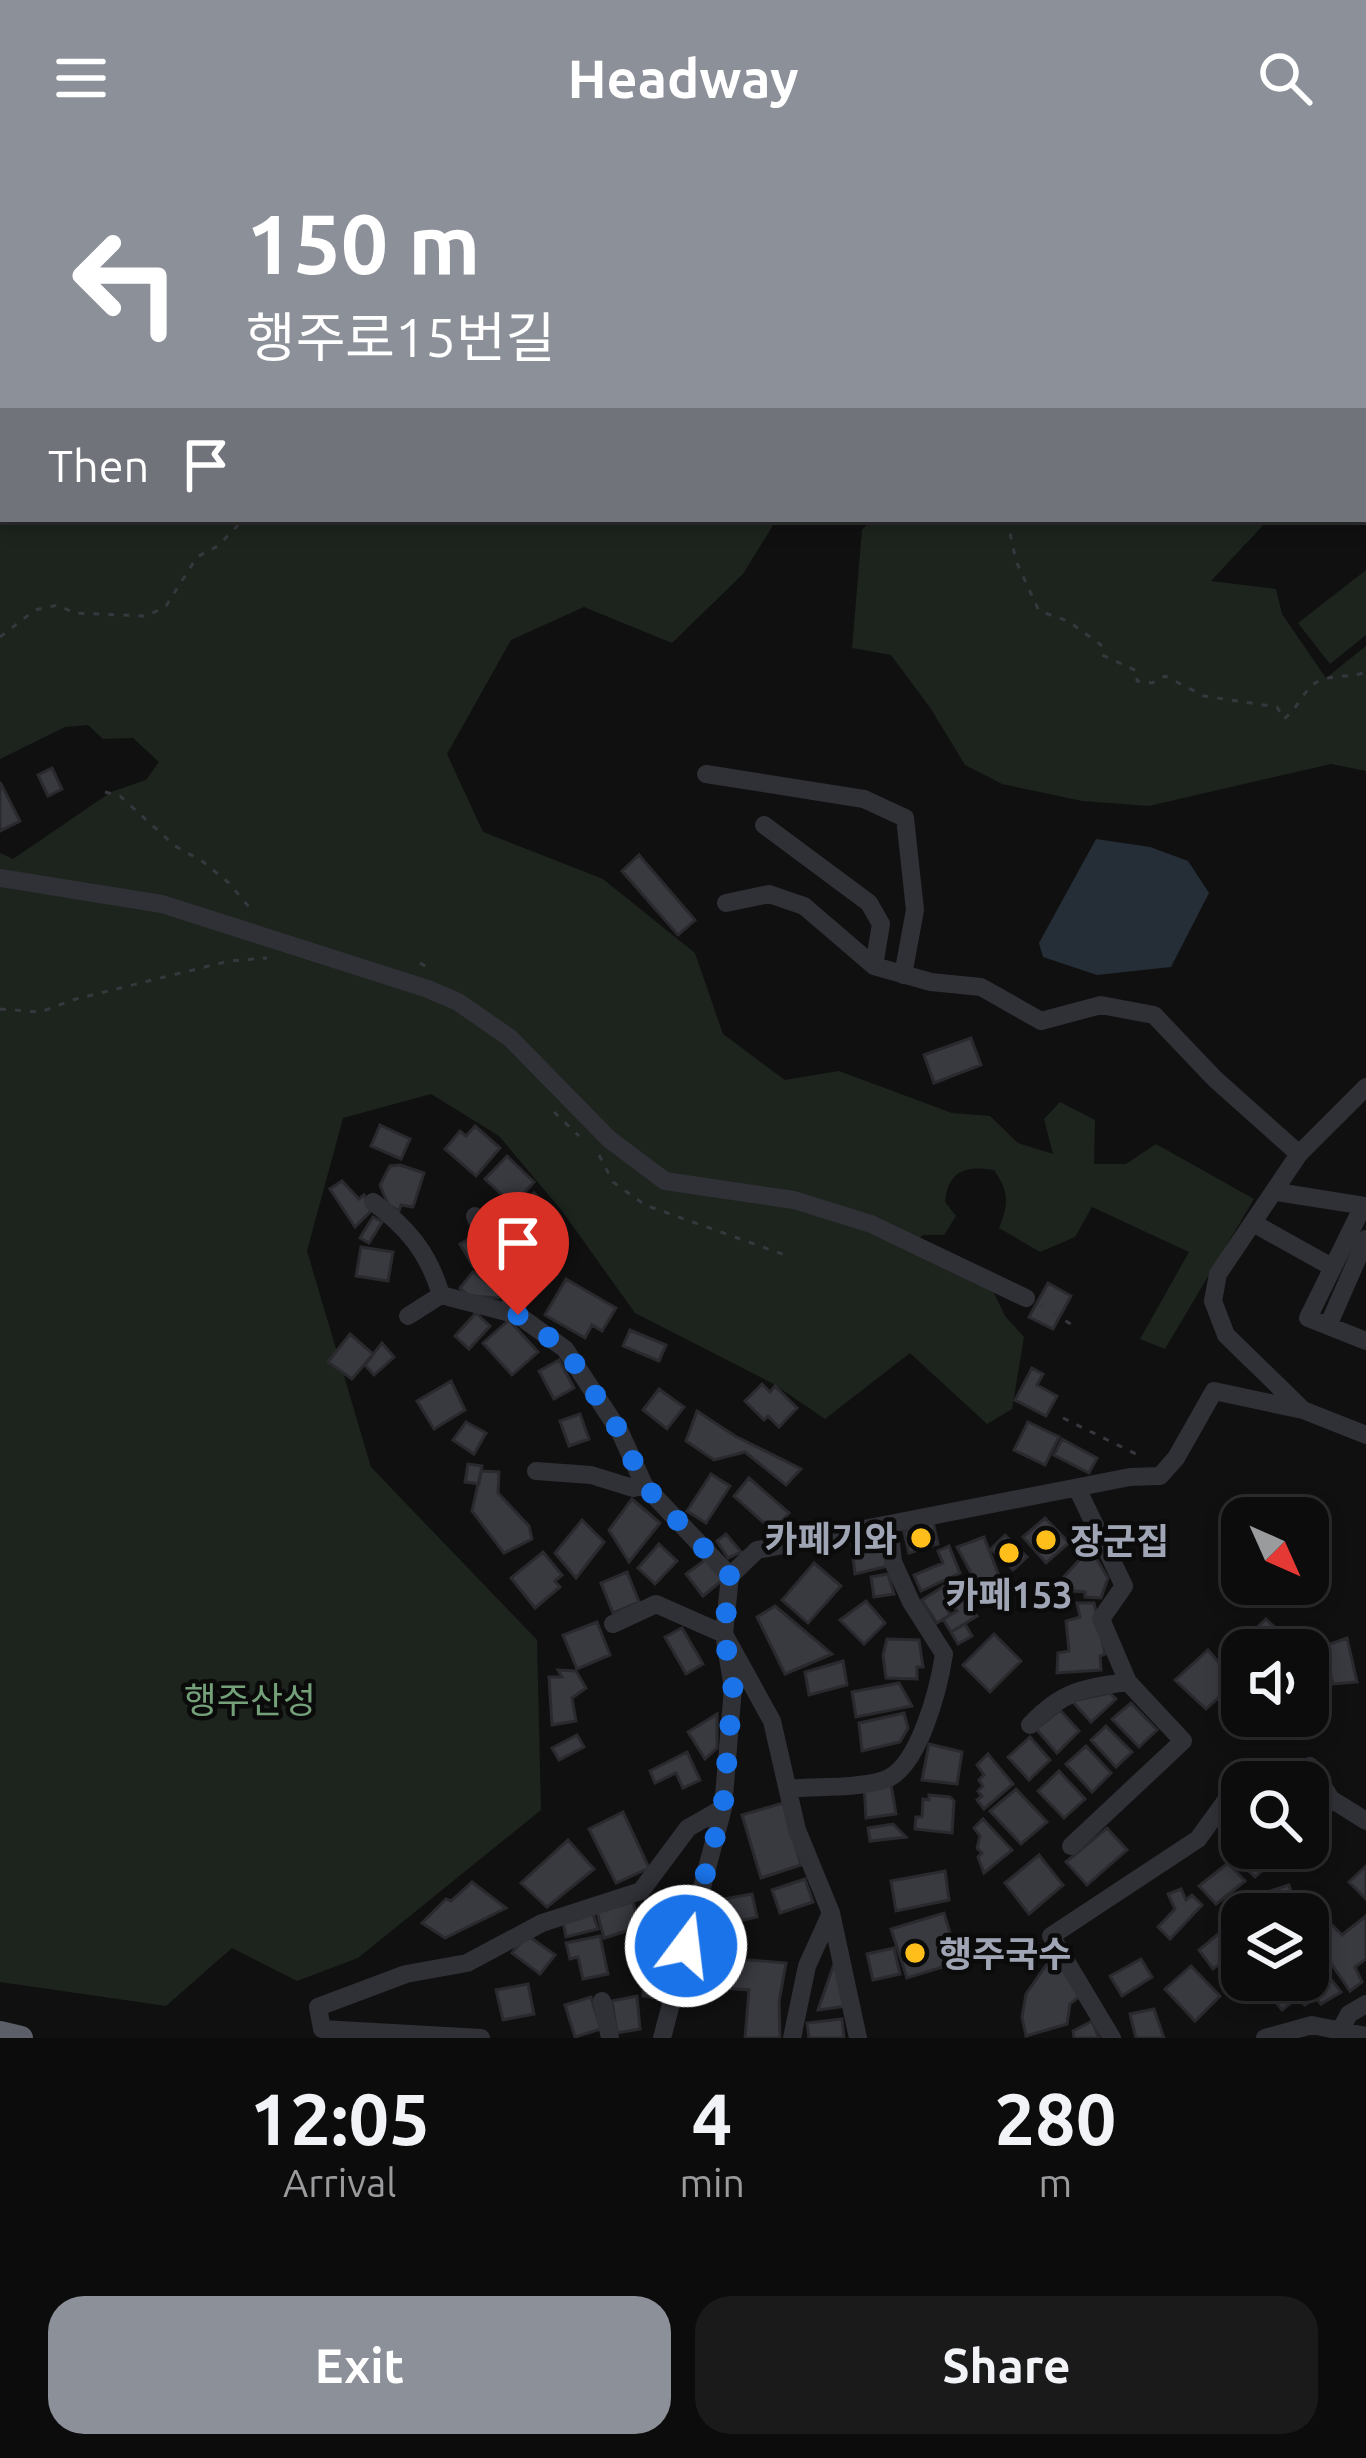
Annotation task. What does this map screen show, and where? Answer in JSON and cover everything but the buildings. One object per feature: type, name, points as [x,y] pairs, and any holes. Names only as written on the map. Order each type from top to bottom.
[{"type":"highway","points":[[0,2033],[21,2038]]},
{"type":"street","points":[[706,774],[864,799],[905,818],[915,910],[903,975]]},
{"type":"street","points":[[764,825],[869,903],[881,925],[874,966]]},
{"type":"street","points":[[0,878],[162,904],[428,989],[458,1002],[510,1038],[609,1139],[665,1181],[794,1200],[871,1224],[1026,1298]]},
{"type":"street","points":[[726,903],[770,894],[804,906],[874,966],[981,987],[1041,1021],[1101,1005],[1154,1015],[1299,1154]]},
{"type":"street","points":[[1303,1410],[1226,1335],[1213,1301],[1218,1274],[1299,1154],[1366,1088]]},
{"type":"street","points":[[1277,1192],[1364,1206],[1307,1318],[1366,1341]]},
{"type":"street","points":[[373,1202],[406,1226],[434,1268],[441,1294]]},
{"type":"street","points":[[475,1216],[518,1315]]},
{"type":"street","points":[[1253,1222],[1332,1267]]},
{"type":"street","points":[[1328,1326],[1366,1239]]},
{"type":"street","points":[[408,1316],[441,1294],[518,1315],[565,1349],[620,1432],[644,1485],[730,1576]]},
{"type":"street","points":[[662,2038],[723,1808],[733,1688],[724,1634],[730,1576],[757,1550],[1160,1476],[1176,1458],[1214,1391],[1303,1410],[1366,1435]]},
{"type":"street","points":[[536,1471],[591,1475],[633,1488],[644,1485]]},
{"type":"street","points":[[1071,1846],[1183,1741],[1128,1682],[1101,1619],[1124,1586],[1077,1488]]},
{"type":"street","points":[[788,1789],[884,1780],[903,1769],[916,1748],[944,1654],[910,1602],[893,1562],[889,1525]]},
{"type":"street","points":[[613,1624],[656,1604],[724,1634],[772,1720],[797,1830],[831,1913],[858,2038]]},
{"type":"street","points":[[1030,1725],[1051,1702],[1089,1687],[1128,1682]]},
{"type":"street","points":[[1329,1796],[1366,1821]]},
{"type":"street","points":[[1112,2038],[1051,1936],[1198,1839],[1221,1807]]},
{"type":"street","points":[[481,2038],[322,2030],[318,2007],[406,1974],[467,1963],[542,1923],[641,1891],[688,1828],[723,1808]]},
{"type":"street","points":[[792,2038],[807,1966],[831,1913]]},
{"type":"street","points":[[602,2001],[610,2038]]},
{"type":"street","points":[[1340,2031],[1349,2014],[1366,2004]]},
{"type":"street","points":[[1265,2038],[1312,2025],[1366,2036]]},
{"type":"path","points":[[0,637],[35,610],[58,605],[74,613],[147,616],[166,606],[196,557],[218,546],[241,522]]},
{"type":"path","points":[[1008,522],[1016,561],[1039,611],[1068,621],[1101,645],[1102,655],[1137,671],[1136,681],[1152,683],[1165,676],[1204,696],[1276,707],[1284,719],[1300,707],[1306,690],[1316,682],[1366,672]]},
{"type":"path","points":[[105,792],[120,796],[176,847],[202,861],[268,926]]},
{"type":"path","points":[[0,1009],[40,1012],[229,961],[275,958]]},
{"type":"path","points":[[1026,1298],[1074,1325]]},
{"type":"path","points":[[1064,1418],[1138,1455]]},
{"type":"path","points":[[1099,1435],[1103,1428]]},
{"type":"green space","name":"행주산성","points":[[0,522],[775,522],[743,574],[672,643],[584,607],[511,640],[447,754],[483,832],[603,879],[695,953],[723,1034],[785,1080],[839,1071],[952,1113],[990,1116],[1018,1143],[1053,1154],[1044,1119],[1060,1102],[1095,1120],[1094,1164],[1126,1164],[1156,1144],[1254,1199],[1165,1349],[1140,1339],[1189,1252],[1092,1207],[1075,1237],[1040,1252],[999,1228],[1006,1198],[994,1170],[960,1172],[947,1192],[945,1202],[956,1216],[944,1235],[923,1235],[912,1245],[993,1291],[1005,1316],[1024,1337],[1012,1409],[987,1424],[910,1353],[825,1419],[772,1383],[635,1313],[562,1211],[499,1136],[431,1094],[343,1118],[307,1251],[371,1467],[537,1640],[541,1810],[358,1958],[297,1981],[232,1948],[166,2006],[0,1982],[0,853],[13,859],[111,792],[146,780],[159,762],[133,738],[103,739],[88,725],[65,727],[0,759]]},
{"type":"green space","points":[[869,522],[1266,522],[1211,581],[1276,589],[1282,614],[1326,678],[1366,646],[1366,771],[1331,764],[1149,806],[1082,801],[1002,784],[965,765],[891,655],[852,648],[862,530]]},
{"type":"green space","points":[[1366,570],[1366,635],[1330,664],[1298,623]]},
{"type":"shaded area","points":[[1096,839],[1150,847],[1188,861],[1209,893],[1171,967],[1097,975],[1043,957],[1039,943]]},
{"type":"place","name":"카페기와","points":[[921,1538]]},
{"type":"place","name":"장군집","points":[[1046,1540]]},
{"type":"place","name":"카페153","points":[[1009,1553]]},
{"type":"place","name":"행주국수","points":[[915,1953]]},
{"type":"route","points":[[518,1315],[565,1349],[620,1432],[644,1485],[730,1576],[724,1634],[733,1688],[723,1808],[686,1946]]}]
